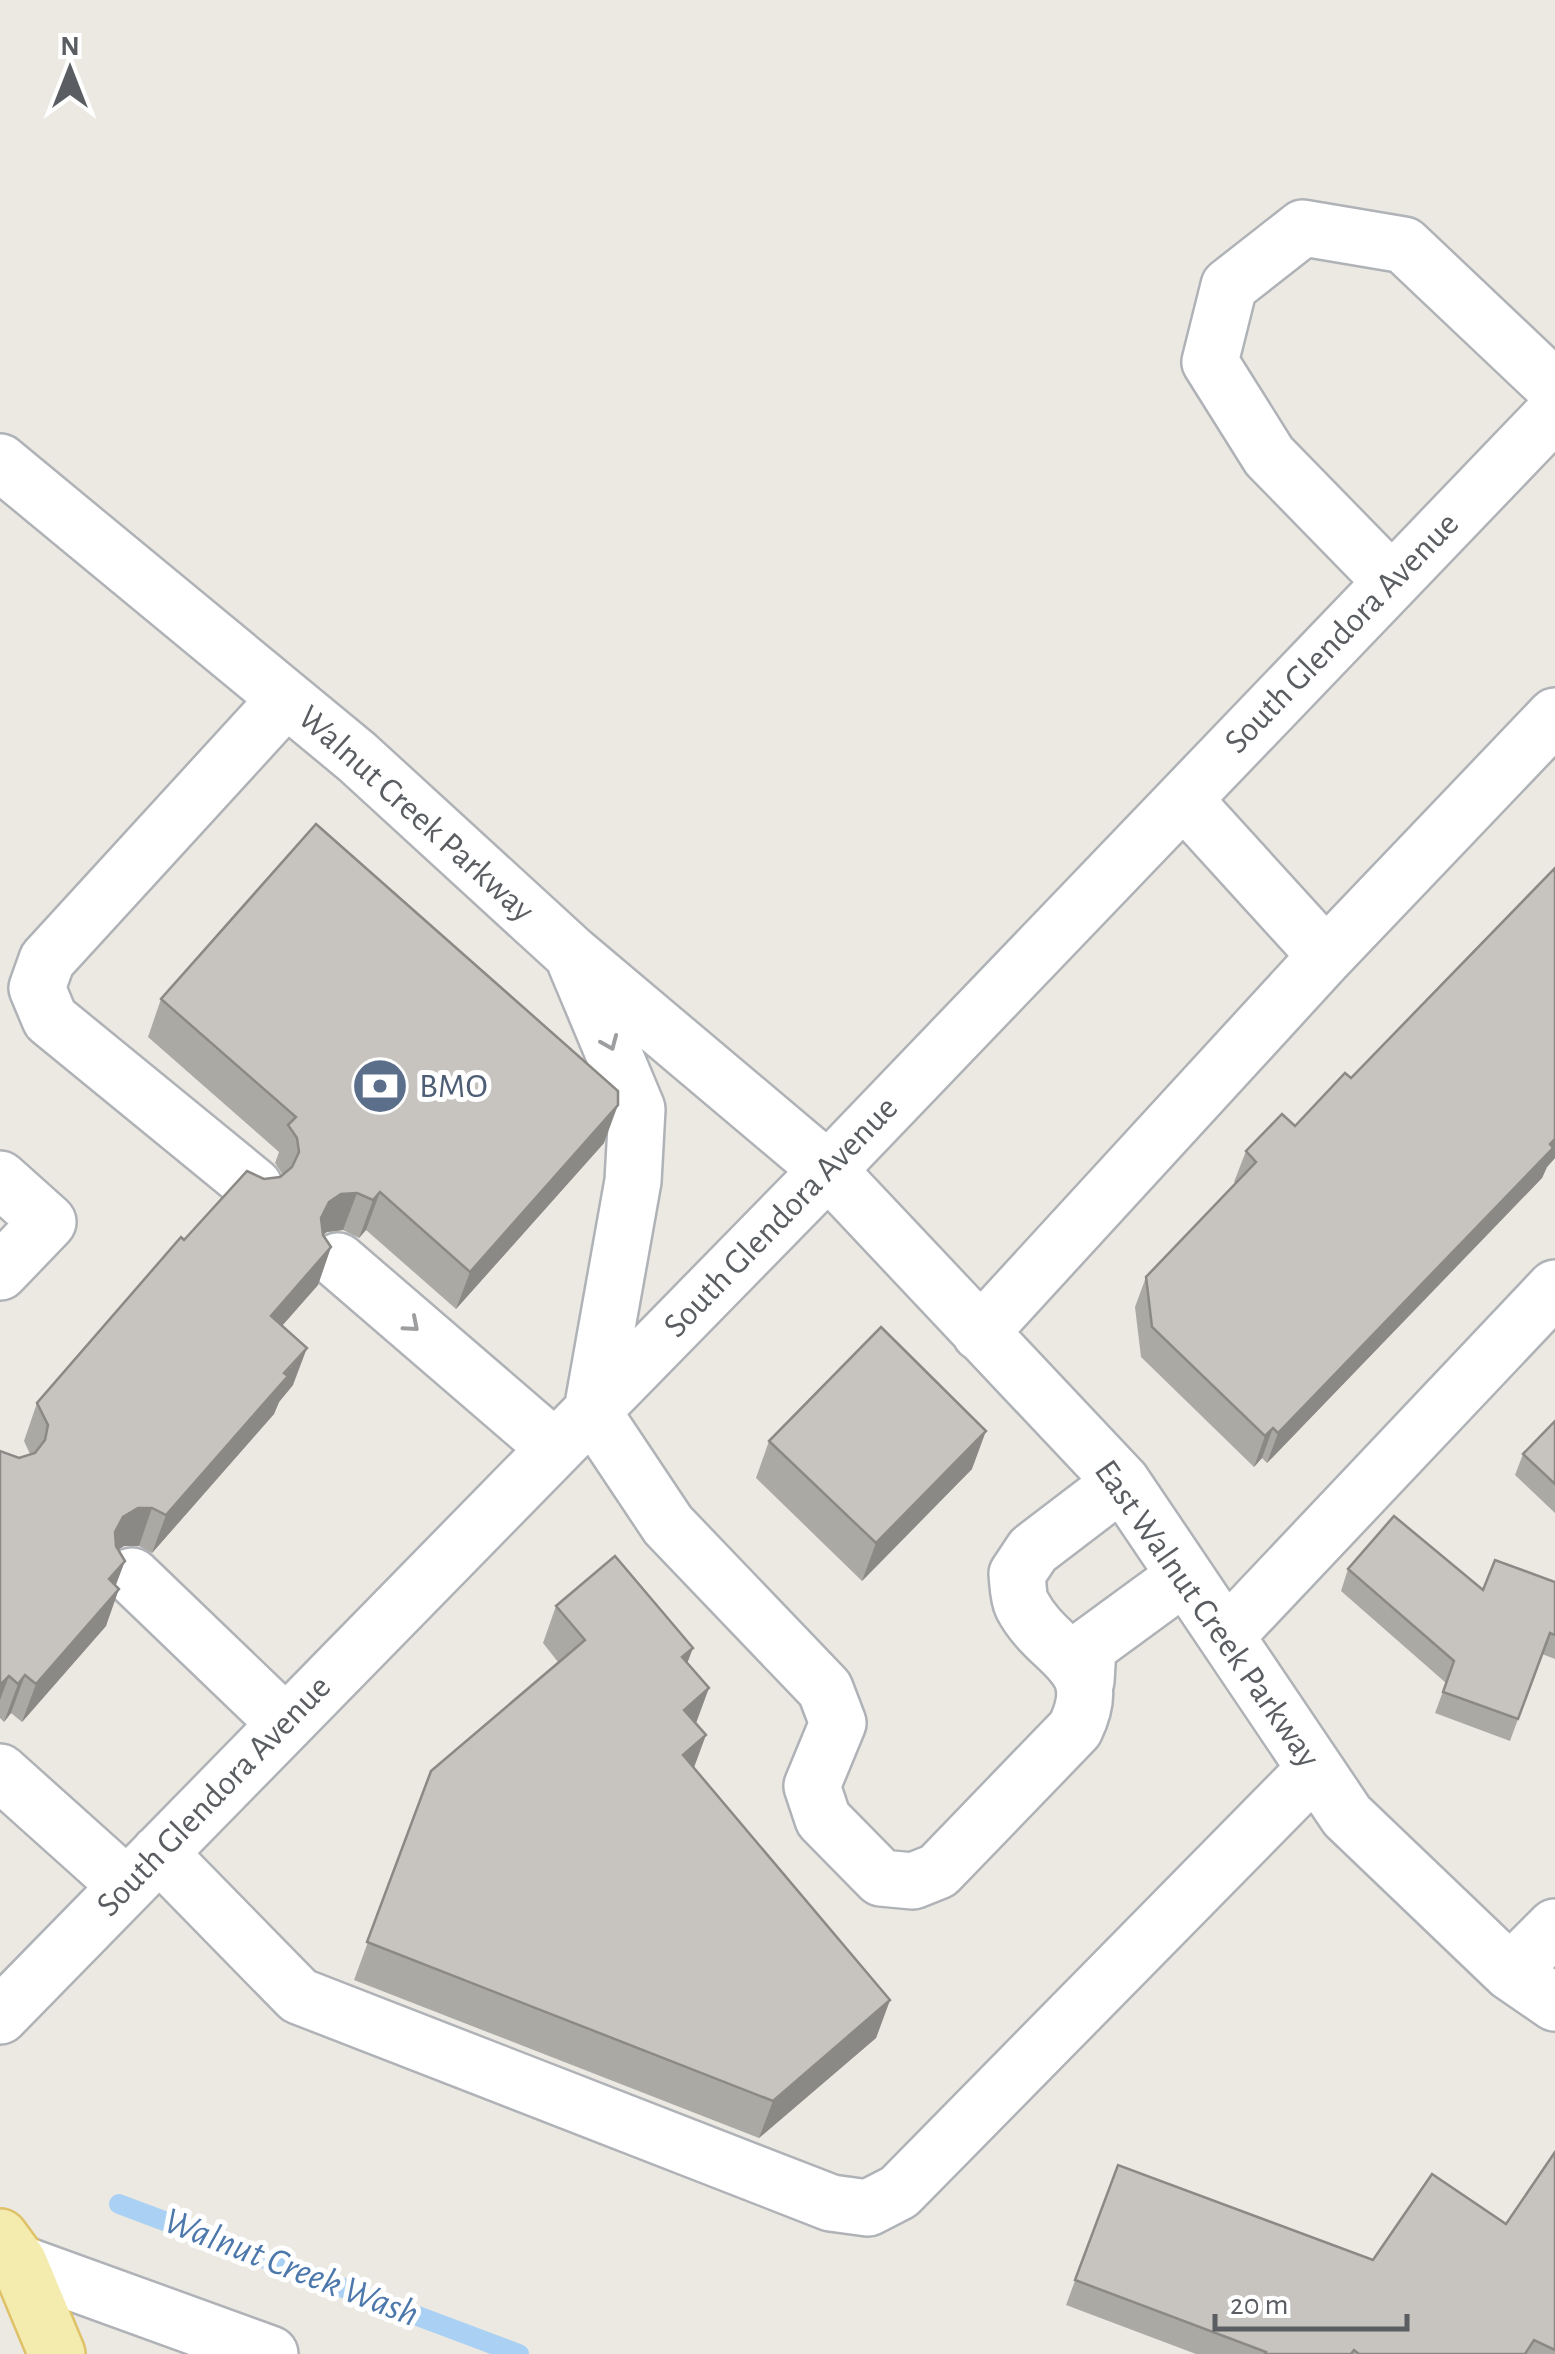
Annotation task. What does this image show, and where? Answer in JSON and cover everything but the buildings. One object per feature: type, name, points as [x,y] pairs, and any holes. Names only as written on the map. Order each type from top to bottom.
[{"type":"main road","points":[[10,2250],[57,2354]]},
{"type":"street","points":[[1392,582],[1269,456],[1210,362],[1229,286],[1303,228],[1404,246],[1555,388]]},
{"type":"street","name":"South Glendora Avenue","points":[[0,2016],[828,1170],[1555,412]]},
{"type":"street","name":"Walnut Creek Parkway","points":[[0,462],[357,758],[572,954],[828,1170]]},
{"type":"street","points":[[254,1186],[50,1019],[37,988],[47,960],[286,698]]},
{"type":"street","points":[[980,1333],[1326,956],[1555,716]]},
{"type":"street","points":[[1184,800],[1326,956]]},
{"type":"street","points":[[572,954],[637,1109],[633,1180],[573,1430]]},
{"type":"street","name":"East Walnut Creek Parkway","points":[[828,1170],[1122,1482],[1347,1816],[1510,1972],[1555,2003]]},
{"type":"street","points":[[0,1179],[48,1222],[0,1272]]},
{"type":"street","points":[[338,1261],[573,1430],[825,1690],[838,1723],[812,1786],[824,1819],[882,1878],[912,1881],[938,1870],[1075,1729],[1087,1704],[1088,1647],[1186,1576]]},
{"type":"street","points":[[1226,1636],[1555,1288]]},
{"type":"street","points":[[1086,1681],[1021,1604],[1017,1574],[1033,1550],[1122,1482]]},
{"type":"street","points":[[132,1576],[286,1724]]},
{"type":"street","points":[[0,1772],[143,1870],[299,1996],[832,2202],[868,2208],[899,2192],[1315,1769]]},
{"type":"street","points":[[1510,1972],[1555,1928]]},
{"type":"street","points":[[10,2250],[270,2354]]},
{"type":"waterway","name":"Walnut Creek Wash","points":[[119,2204],[519,2354]]},
{"type":"place","name":"BMO","points":[[380,1086]]}]
